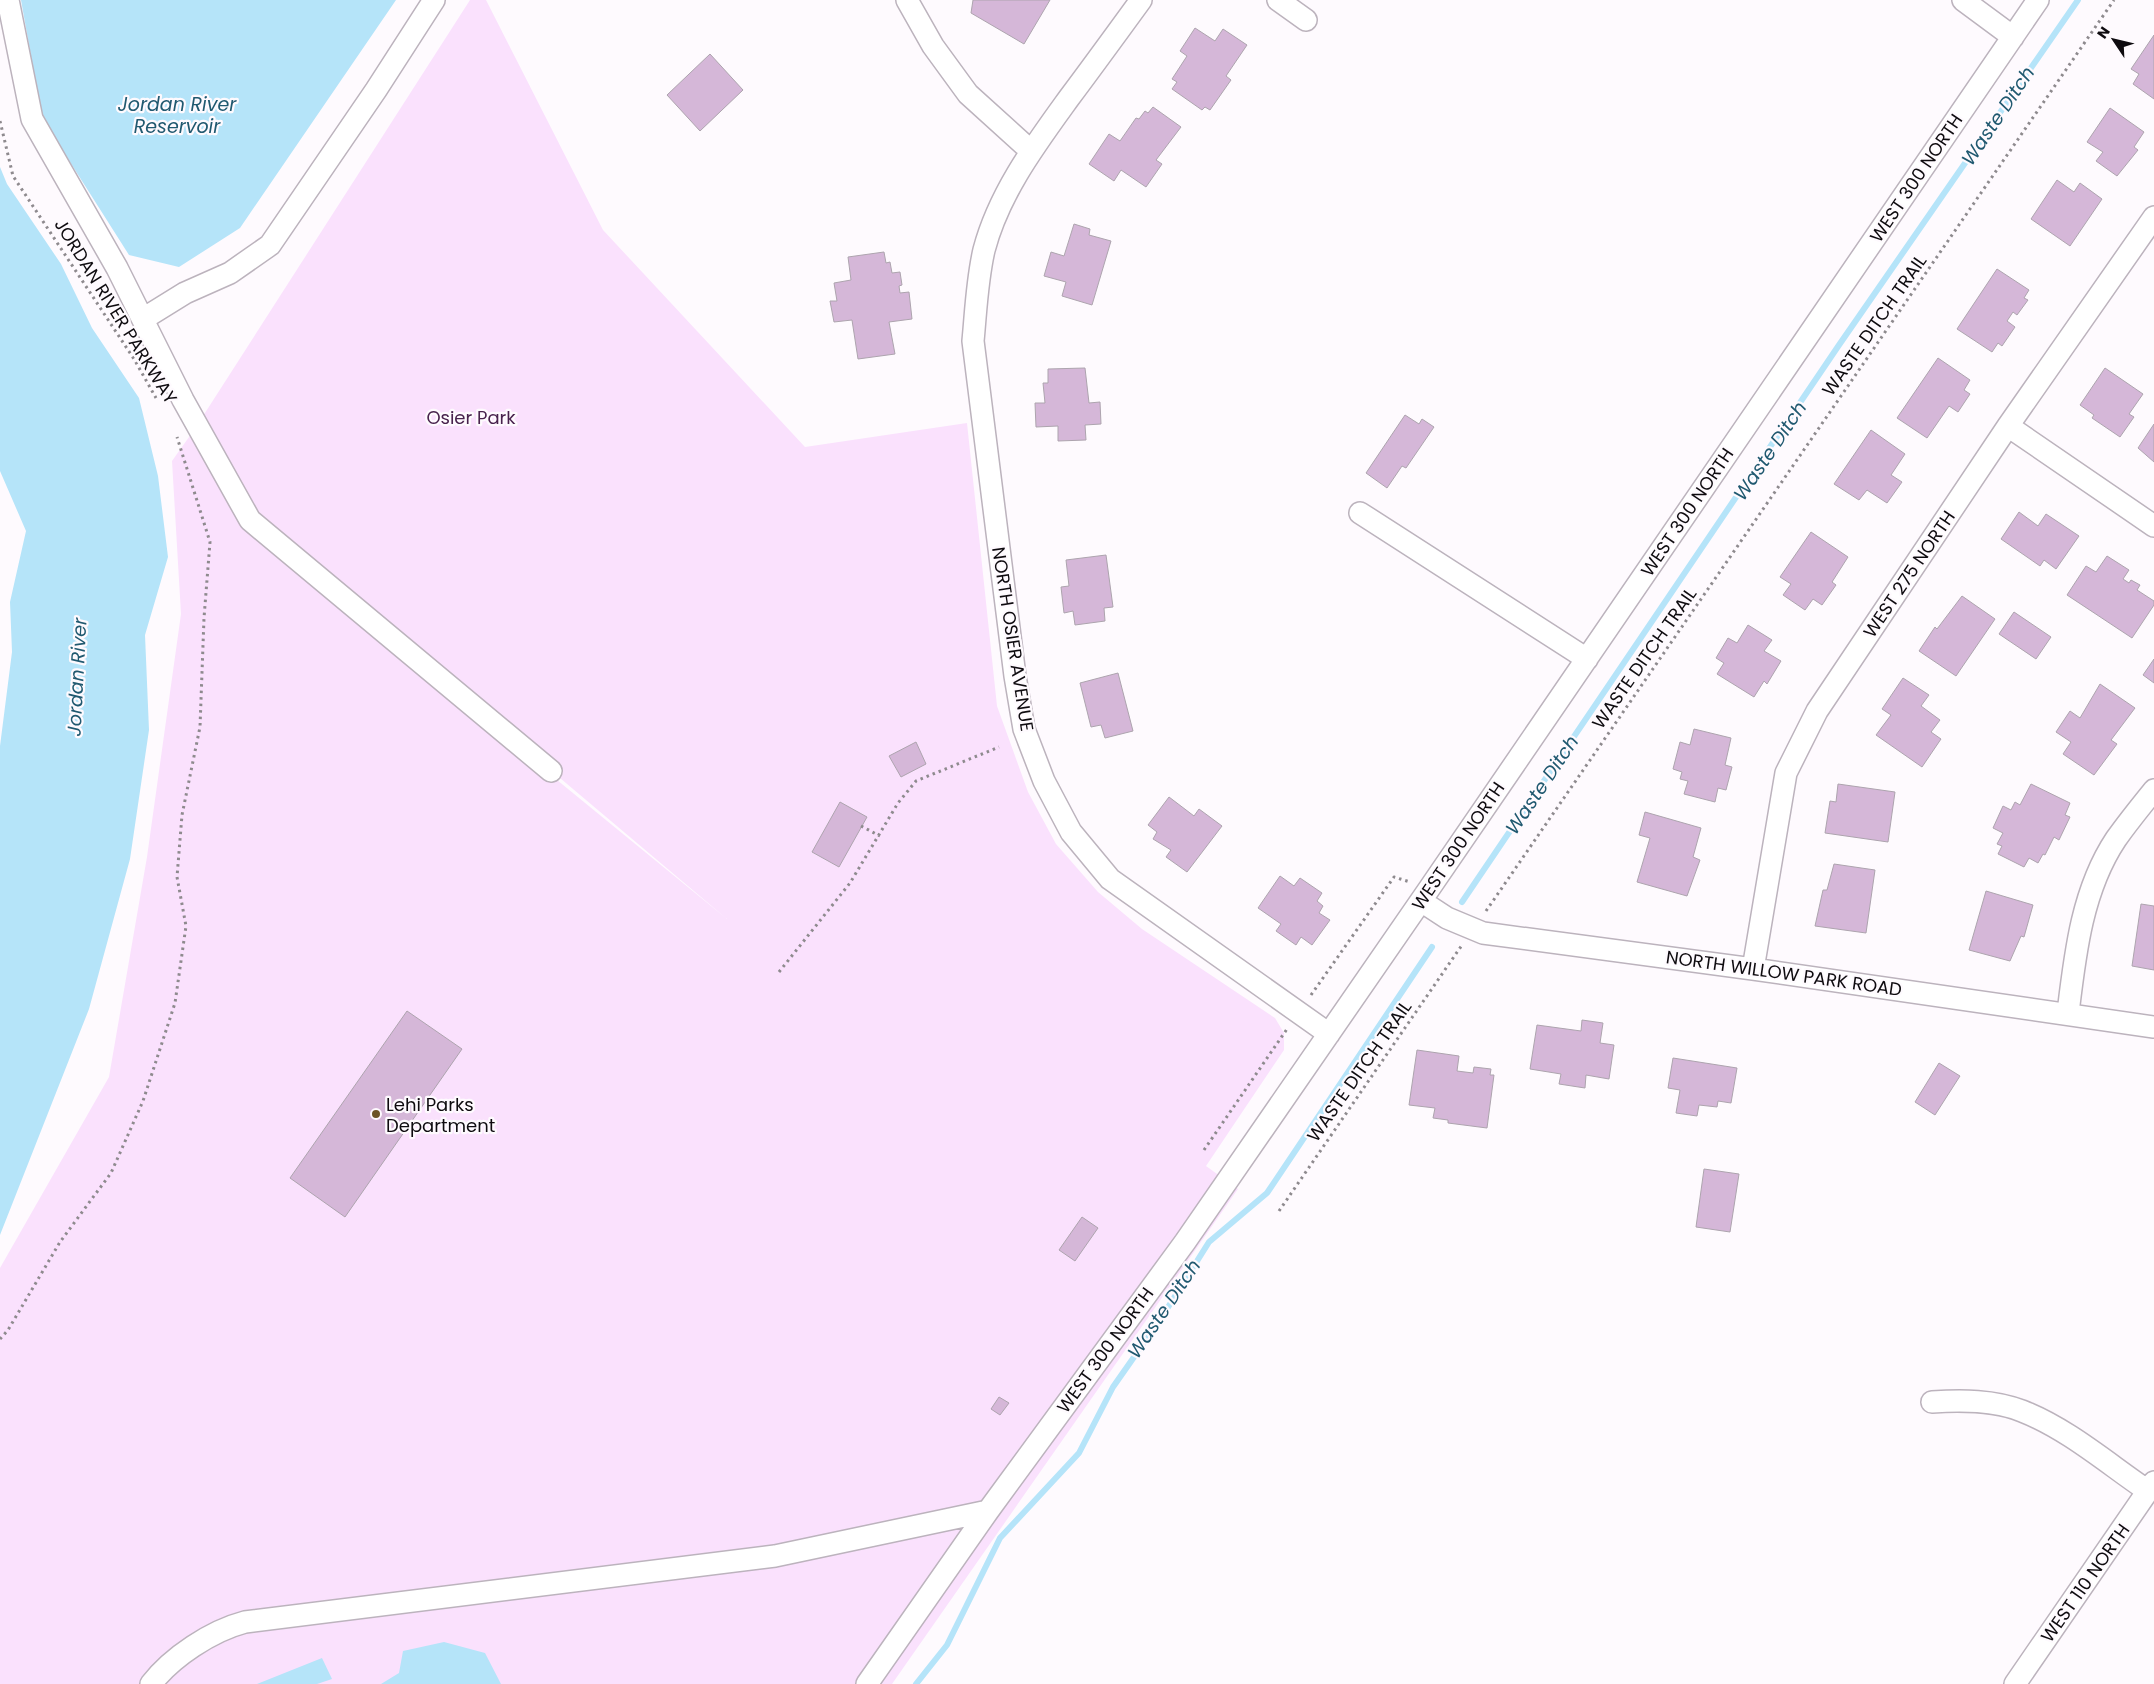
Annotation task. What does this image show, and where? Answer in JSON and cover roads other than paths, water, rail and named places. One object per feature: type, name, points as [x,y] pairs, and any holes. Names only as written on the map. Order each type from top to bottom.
[{"type":"street","points":[[8,0],[32,119],[117,268],[183,400],[250,520],[551,771]]},
{"type":"street","points":[[143,319],[185,293],[230,273],[270,245],[376,90],[434,0]]},
{"type":"street","points":[[907,0],[933,46],[968,94],[1031,151]]},
{"type":"street","name":"NORTH OSIER AVENUE","points":[[1141,0],[1031,151],[998,211],[984,249],[977,290],[973,341],[1015,676],[1024,729],[1044,781],[1072,832],[1110,879],[1329,1034]]},
{"type":"street","points":[[1278,0],[1306,20]]},
{"type":"street","points":[[1964,0],[2013,37]]},
{"type":"street","name":"WEST 300 NORTH","points":[[867,1684],[988,1511],[1185,1242],[2038,0]]},
{"type":"street","name":"WEST 275 NORTH","points":[[1753,969],[1786,772],[1817,711],[2008,426],[2154,217]]},
{"type":"street","points":[[2008,426],[2154,526]]},
{"type":"street","points":[[1360,513],[1587,659]]},
{"type":"street","points":[[2068,1013],[2080,937],[2096,878],[2115,841],[2154,790]]},
{"type":"street","name":"NORTH WILLOW PARK ROAD","points":[[1421,901],[1447,918],[1483,933],[2068,1013],[2154,1027]]},
{"type":"street","points":[[1932,1402],[1983,1402],[2020,1410],[2049,1423],[2151,1487]]},
{"type":"street","name":"WEST 110 NORTH","points":[[2015,1684],[2151,1487]]},
{"type":"street","points":[[151,1684],[182,1656],[212,1636],[238,1624],[252,1621],[775,1556],[988,1511]]},
{"type":"water","name":"Jordan River Reservoir","points":[[21,0],[396,0],[240,228],[179,267],[129,255],[42,118]]},
{"type":"water","name":"Jordan River","points":[[0,167],[7,184],[61,264],[92,328],[139,398],[158,476],[168,557],[145,635],[149,730],[130,859],[89,1009],[0,1235],[0,746],[12,652],[10,602],[26,531],[0,471]]},
{"type":"water","points":[[444,1642],[485,1653],[501,1684],[381,1684],[399,1673],[403,1651]]},
{"type":"water","points":[[322,1658],[332,1679],[317,1684],[257,1684]]},
{"type":"waterway","name":"Waste Ditch","points":[[1462,902],[1839,345],[2078,0]]},
{"type":"waterway","name":"Waste Ditch","points":[[916,1684],[947,1645],[1000,1538],[1079,1453],[1113,1387],[1160,1320],[1209,1242],[1267,1193],[1432,947]]},
{"type":"place","name":"Lehi Parks Department","points":[[376,1114]]},
{"type":"park label","name":"Osier Park","points":[[471,417]]}]
